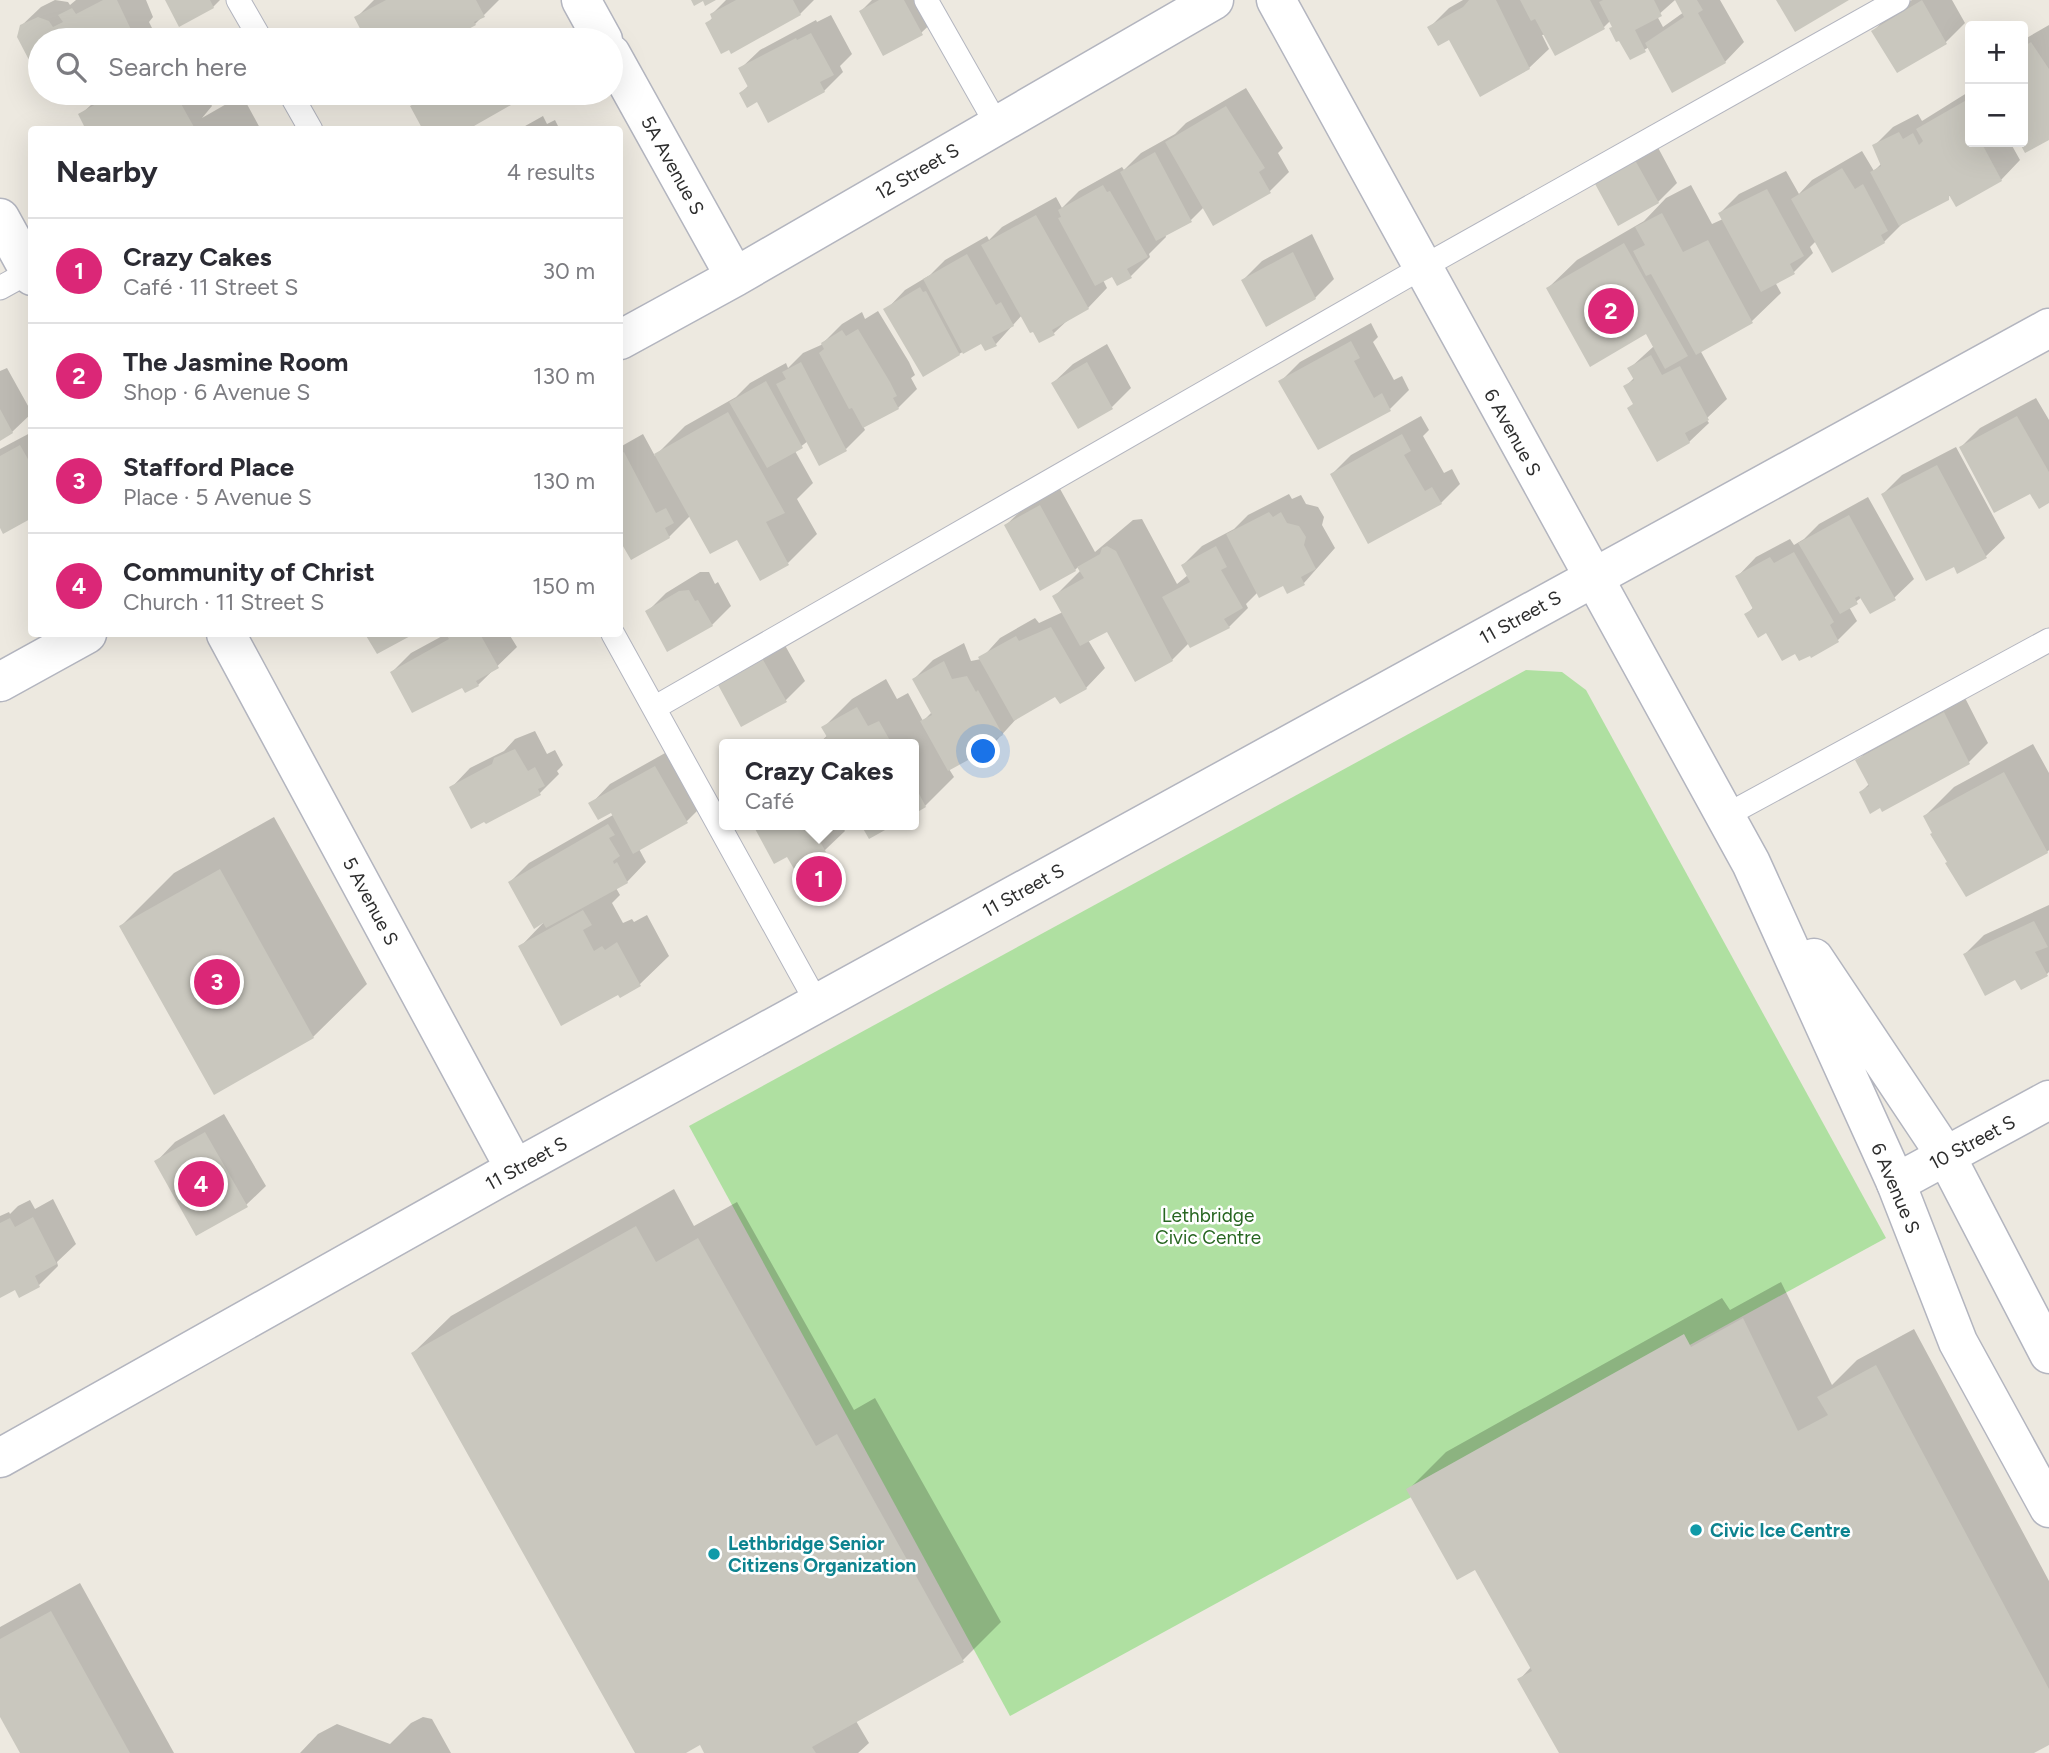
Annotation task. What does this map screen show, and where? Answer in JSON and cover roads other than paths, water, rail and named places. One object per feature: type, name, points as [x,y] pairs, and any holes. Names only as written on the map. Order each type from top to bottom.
[{"type":"street","points":[[581,0],[596,28]]},
{"type":"street","name":"12 Street S","points":[[623,338],[1213,0]]},
{"type":"street","name":"6 Avenue S","points":[[1276,0],[1751,863],[1896,1183],[1958,1342],[2049,1508]]},
{"type":"street","name":"5A Avenue S","points":[[623,75],[735,276]]},
{"type":"street","points":[[0,218],[20,278]]},
{"type":"street","name":"11 Street S","points":[[0,1458],[515,1169],[2049,328]]},
{"type":"street","points":[[0,682],[82,637]]},
{"type":"street","name":"5 Avenue S","points":[[228,637],[515,1169]]},
{"type":"street","name":"6 Avenue S","points":[[1751,863],[1946,1156],[2049,1354]]},
{"type":"street","name":"10 Street S","points":[[1896,1183],[2049,1100]]},
{"type":"lane","points":[[238,0],[254,28]]},
{"type":"lane","points":[[926,0],[997,125]]},
{"type":"lane","points":[[654,708],[1423,267],[1898,0]]},
{"type":"lane","points":[[297,105],[309,126]]},
{"type":"lane","points":[[615,637],[719,826]]},
{"type":"lane","points":[[1725,816],[2049,640]]},
{"type":"lane","points":[[721,830],[817,1003]]},
{"type":"place","name":"The Jasmine Room","points":[[1611,311]]},
{"type":"place","name":"Crazy Cakes","points":[[819,879]]},
{"type":"place","name":"Stafford Place","points":[[217,982]]},
{"type":"place","name":"Community of Christ","points":[[201,1184]]},
{"type":"place","name":"Civic Ice Centre","points":[[1696,1530]]},
{"type":"place","name":"Lethbridge Senior Citizens Organization","points":[[714,1554]]},
{"type":"park label","name":"Lethbridge Civic Centre","points":[[1208,1226]]}]
